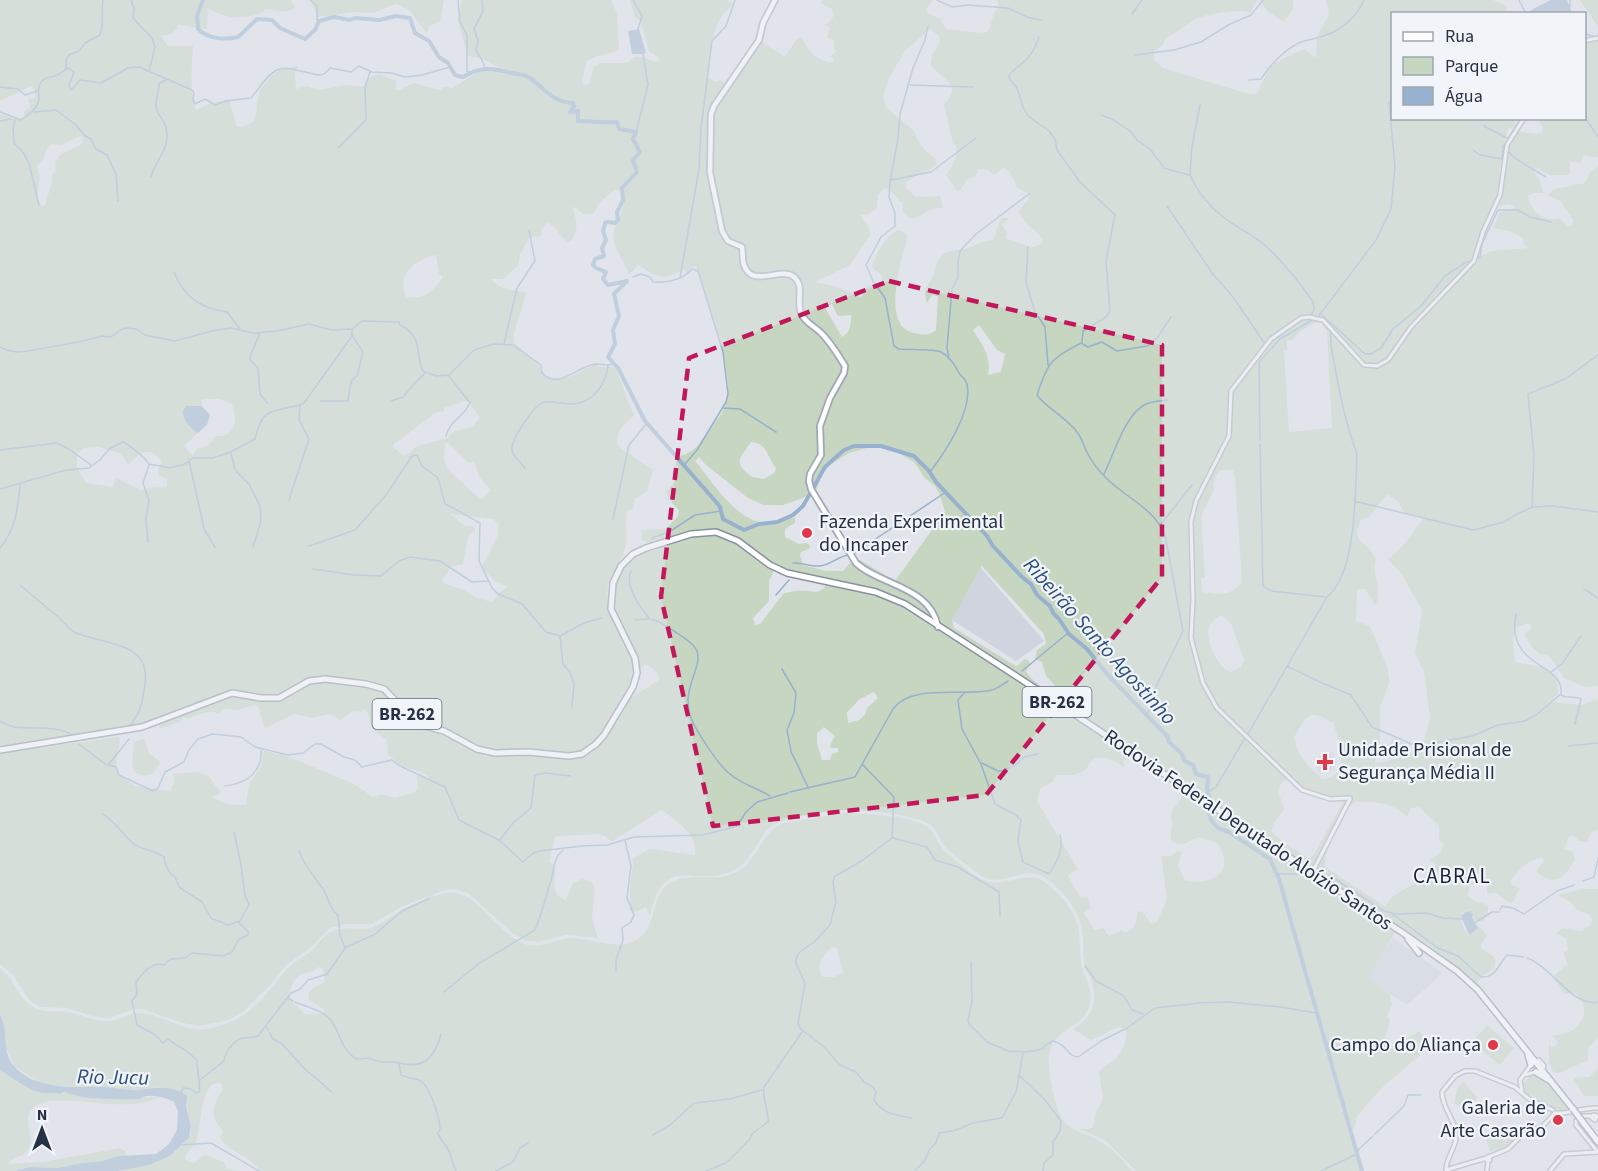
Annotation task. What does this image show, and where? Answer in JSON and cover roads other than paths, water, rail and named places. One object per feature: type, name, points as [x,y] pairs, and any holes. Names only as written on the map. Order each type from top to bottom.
[{"type":"highway","name":"Rodovia Federal Deputado Aloízio Santos","points":[[0,750],[135,729],[224,695],[239,693],[261,698],[279,698],[309,681],[325,679],[366,684],[384,689],[418,724],[444,731],[477,749],[495,753],[528,752],[569,756],[582,754],[604,735],[633,687],[637,673],[635,658],[611,609],[613,583],[621,566],[640,550],[699,532],[724,534],[738,541],[770,565],[787,573],[883,594],[905,604],[1053,700],[1438,957],[1478,990],[1525,1048],[1534,1063]]},
{"type":"highway","points":[[1403,933],[1419,953]]},
{"type":"highway","points":[[1426,955],[1438,957]]},
{"type":"highway","points":[[1534,1063],[1557,1087],[1598,1142]]},
{"type":"highway","points":[[1541,1069],[1557,1087]]},
{"type":"main road","points":[[775,0],[762,22],[759,40],[713,110],[710,125],[710,172],[723,234],[728,241],[742,247],[744,267],[757,276],[788,274],[795,278],[800,288],[798,302],[802,316],[822,334],[845,366],[820,426],[821,455],[810,474],[809,481],[813,491],[856,563],[928,605],[935,616],[938,627]]},
{"type":"street","points":[[1312,873],[1350,798],[1330,799],[1302,790],[1217,708],[1203,683],[1190,634],[1193,600],[1192,515],[1201,490],[1229,436],[1231,391],[1271,339],[1301,318],[1320,318],[1364,365],[1377,366],[1388,360],[1411,327],[1474,261],[1483,232],[1500,195],[1507,145],[1523,120]]},
{"type":"street","points":[[1523,1094],[1520,1083],[1534,1063]]},
{"type":"street","points":[[1524,1075],[1541,1069]]},
{"type":"street","points":[[1554,1111],[1548,1122],[1541,1128],[1525,1132],[1508,1149],[1445,1170],[1456,1139],[1454,1122],[1443,1101],[1443,1090],[1455,1076],[1469,1071],[1478,1071],[1515,1087],[1529,1099],[1554,1111],[1564,1113],[1598,1108]]},
{"type":"street","points":[[1507,1084],[1520,1083]]},
{"type":"street","points":[[1595,1115],[1582,1116],[1576,1123],[1598,1152]]},
{"type":"street","points":[[1550,1171],[1564,1154],[1598,1152]]},
{"type":"street","points":[[1480,1160],[1488,1159],[1497,1153]]},
{"type":"street","points":[[1487,1171],[1488,1159]]},
{"type":"water","points":[[1551,0],[1567,0],[1572,12],[1531,12]]},
{"type":"water","points":[[639,29],[646,53],[632,54],[628,31]]},
{"type":"water","points":[[186,406],[202,406],[210,415],[207,425],[198,433],[185,421],[183,411]]},
{"type":"water","points":[[1470,911],[1478,928],[1469,935],[1461,916]]},
{"type":"water","name":"Rio Jucu","points":[[0,1014],[10,1060],[23,1074],[55,1086],[130,1090],[174,1089],[187,1096],[186,1106],[191,1126],[189,1138],[171,1155],[163,1159],[149,1165],[118,1171],[15,1171],[30,1167],[58,1168],[103,1161],[117,1156],[156,1154],[169,1144],[177,1130],[178,1111],[174,1102],[157,1096],[146,1096],[140,1099],[99,1099],[64,1091],[60,1094],[37,1092],[0,1069]]},
{"type":"waterway","points":[[0,112],[21,120],[34,109],[39,100],[38,89],[41,82],[66,69],[66,60],[69,55],[79,51],[85,43],[100,35],[103,0]]},
{"type":"waterway","points":[[131,0],[134,9],[133,18],[152,38],[155,47],[149,71]]},
{"type":"waterway","name":"Ribeirão Santo Agostinho","points":[[203,0],[197,16],[198,29],[212,37],[222,38],[238,37],[257,19],[272,20],[280,28],[305,39],[315,30],[319,21],[334,17],[350,20],[355,18],[379,20],[396,16],[410,18],[415,33],[429,41],[455,75],[463,77],[475,71],[487,69],[526,76],[559,100],[573,103],[574,106],[570,112],[578,111],[578,121],[617,122],[619,129],[636,132],[633,139],[640,152],[633,160],[637,172],[622,188],[623,200],[617,212],[618,220],[615,223],[605,223],[603,231],[606,240],[602,248],[604,256],[595,259],[593,265],[606,272],[603,279],[608,285],[627,281],[614,294],[619,316],[613,330],[615,344],[608,357],[618,368],[645,421],[717,503],[723,519],[744,530],[759,524],[777,522],[793,515],[803,506],[825,467],[844,450],[854,446],[881,446],[914,456],[929,471],[936,482],[987,536],[993,546],[1031,584],[1037,595],[1050,606],[1069,634],[1087,649],[1107,674],[1168,737],[1169,742],[1181,753],[1185,761],[1193,765],[1196,774],[1208,777],[1207,790],[1210,800],[1208,810],[1211,820],[1218,828],[1229,832],[1270,859],[1279,879],[1362,1171]]},
{"type":"waterway","points":[[310,0],[317,6],[319,22]]},
{"type":"waterway","points":[[458,0],[460,22],[467,35],[467,71],[469,72]]},
{"type":"waterway","points":[[482,0],[483,11],[474,29],[478,41],[476,50],[485,68]]},
{"type":"waterway","points":[[633,0],[642,16],[638,29]]},
{"type":"waterway","points":[[680,278],[699,169],[701,129],[712,41],[726,26],[735,0]]},
{"type":"waterway","points":[[937,0],[952,7],[968,5],[1008,8],[1027,17],[1041,20]]},
{"type":"waterway","points":[[1132,14],[1142,0]]},
{"type":"waterway","points":[[1135,55],[1174,50],[1201,42],[1230,24],[1251,15],[1263,0]]},
{"type":"waterway","points":[[1249,80],[1261,79],[1287,50],[1302,42],[1332,33],[1343,26],[1353,17],[1364,0]]},
{"type":"waterway","points":[[1519,0],[1525,12]]},
{"type":"waterway","points":[[1570,0],[1570,7]]},
{"type":"waterway","points":[[928,26],[900,114],[889,197],[895,213],[895,226],[881,237],[866,265],[873,281],[885,298],[894,346],[899,349],[941,352],[952,361],[966,382],[968,394],[962,418],[950,442],[930,472]]},
{"type":"waterway","points":[[1586,34],[1597,38]]},
{"type":"waterway","points":[[1039,37],[1030,55],[1009,75],[1009,78],[1017,88],[1028,116],[1049,131],[1055,139],[1057,150],[1080,182],[1115,215],[1106,261],[1110,311],[1106,317],[1083,331],[1082,342]]},
{"type":"waterway","points":[[636,132],[648,85],[643,54]]},
{"type":"waterway","points":[[66,69],[69,68],[74,72],[69,85],[71,90],[80,80],[101,83],[128,68],[139,67],[192,90],[195,104],[205,99],[215,105],[226,101],[251,98],[269,75],[281,69],[289,68],[319,75],[330,68],[351,72],[359,66],[372,72],[391,73],[405,77],[450,67]]},
{"type":"waterway","points":[[338,148],[366,120],[365,87],[370,72]]},
{"type":"waterway","points":[[151,177],[167,138],[166,127],[156,105],[159,84],[166,80]]},
{"type":"waterway","points":[[910,85],[973,87]]},
{"type":"waterway","points":[[0,87],[18,89],[25,95],[37,91]]},
{"type":"waterway","points":[[1318,317],[1376,240],[1391,209],[1395,167],[1389,102]]},
{"type":"waterway","points":[[1200,105],[1192,146],[1190,175],[1193,182],[1214,209],[1226,220],[1261,242],[1289,270],[1313,302],[1314,309],[1311,316]]},
{"type":"waterway","points":[[34,112],[56,110],[91,139],[96,149],[107,155],[116,174],[118,201]]},
{"type":"waterway","points":[[1101,115],[1112,119],[1130,131],[1137,140],[1150,149],[1164,168],[1189,175]]},
{"type":"waterway","points":[[0,121],[11,119]]},
{"type":"waterway","points":[[1586,119],[1598,137]]},
{"type":"waterway","points":[[15,120],[14,143],[29,163],[39,205]]},
{"type":"waterway","points":[[1473,150],[1480,155],[1502,159],[1503,147],[1520,120]]},
{"type":"waterway","points":[[1484,126],[1507,138]]},
{"type":"waterway","points":[[891,180],[931,172],[976,138]]},
{"type":"waterway","points":[[1508,151],[1516,159],[1546,177]]},
{"type":"waterway","points":[[949,359],[947,348],[952,289],[958,278],[960,251],[976,234],[1029,194]]},
{"type":"waterway","points":[[1167,206],[1212,273],[1233,297],[1265,344]]},
{"type":"waterway","points":[[1322,315],[1365,354],[1371,354],[1381,348],[1393,329],[1422,305],[1445,276],[1465,263],[1480,257],[1482,244],[1498,210],[1518,210],[1530,217],[1551,222]]},
{"type":"waterway","points":[[504,344],[517,288],[535,261],[529,230]]},
{"type":"waterway","points":[[1028,247],[1026,282],[1035,312],[1045,327],[1048,365]]},
{"type":"waterway","points":[[633,277],[641,274],[650,277],[653,282],[664,282],[679,278],[692,269],[698,271],[723,352],[728,394],[726,402],[697,450],[685,464]]},
{"type":"waterway","points":[[174,272],[183,288],[194,300],[209,308],[227,312],[240,329]]},
{"type":"waterway","points":[[1147,716],[1156,687],[1183,631],[1165,535],[1147,510],[1103,475],[1089,457],[1077,432],[1037,395],[1044,375],[1052,362],[1071,348],[1081,343],[1088,347],[1102,342],[1117,351],[1147,346],[1157,338],[1171,317]]},
{"type":"waterway","points":[[1260,440],[1259,362],[1280,339],[1314,319]]},
{"type":"waterway","points":[[320,401],[348,401],[352,380],[357,376],[363,352],[352,335],[352,329],[362,321],[399,322],[415,340],[423,371],[436,376],[449,375],[474,350],[493,344],[513,345],[541,365],[542,373],[548,378],[569,376],[589,365],[615,364]]},
{"type":"waterway","points":[[0,347],[14,352],[24,351],[101,336],[111,337],[127,328],[136,329],[145,335],[175,341],[231,328],[253,333],[277,331],[309,324],[331,330],[351,329]]},
{"type":"waterway","points":[[1270,696],[1327,597],[1337,586],[1349,551],[1355,509],[1357,454],[1340,393],[1331,347],[1331,331]]},
{"type":"waterway","points":[[260,333],[250,360],[258,368],[260,394],[267,403]]},
{"type":"waterway","points":[[0,489],[66,470],[89,468],[109,449],[123,442],[149,464],[170,468],[185,464],[193,458],[213,458],[231,452],[255,439],[258,427],[267,414],[304,403],[352,336]]},
{"type":"waterway","points":[[1532,507],[1534,456],[1528,394],[1565,379],[1598,355]]},
{"type":"waterway","points":[[525,469],[512,450],[519,430],[535,408],[545,402],[573,404],[587,400],[601,386],[608,366]]},
{"type":"waterway","points":[[391,401],[403,397],[425,373]]},
{"type":"waterway","points":[[446,436],[450,426],[470,403],[449,376]]},
{"type":"waterway","points":[[1104,474],[1120,436],[1137,411],[1144,405],[1168,400]]},
{"type":"waterway","points":[[289,500],[309,439],[299,419],[300,405]]},
{"type":"waterway","points":[[723,408],[740,409],[776,432]]},
{"type":"waterway","points":[[613,519],[629,445],[647,423]]},
{"type":"waterway","points":[[0,450],[57,443],[91,465]]},
{"type":"waterway","points":[[1260,444],[1263,586],[1271,591],[1325,597]]},
{"type":"waterway","points":[[231,453],[235,470],[249,484],[260,506],[261,521],[253,547]]},
{"type":"waterway","points":[[309,546],[355,530],[386,495],[412,456],[417,455],[422,466],[438,478],[445,504],[480,523],[479,561],[492,588],[498,594],[522,604],[546,632],[560,636],[584,623],[602,618]]},
{"type":"waterway","points":[[189,460],[204,529],[215,547]]},
{"type":"waterway","points":[[148,542],[146,519],[149,501],[143,483],[149,465]]},
{"type":"waterway","points":[[0,548],[13,525],[20,484]]},
{"type":"waterway","points":[[1161,524],[1192,485]]},
{"type":"waterway","points":[[853,554],[946,492]]},
{"type":"waterway","points":[[1354,501],[1473,530],[1504,522],[1533,507],[1553,506],[1598,512]]},
{"type":"waterway","points":[[652,538],[669,532],[695,515],[721,511]]},
{"type":"waterway","points":[[793,563],[821,566],[848,555]]},
{"type":"waterway","points":[[313,569],[381,576],[399,561],[410,557],[440,561],[472,582],[488,581]]},
{"type":"waterway","points":[[631,571],[629,577],[631,590],[649,618]]},
{"type":"waterway","points":[[776,595],[789,580]]},
{"type":"waterway","points":[[21,586],[74,632],[122,646],[132,651],[140,659],[145,669],[145,683],[140,710],[130,726]]},
{"type":"waterway","points":[[1584,589],[1598,598]]},
{"type":"waterway","points":[[1287,666],[1351,695],[1372,727],[1421,748],[1472,736],[1498,725],[1525,721],[1536,715],[1561,694],[1560,684],[1554,676],[1526,655],[1519,645],[1515,632],[1516,614]]},
{"type":"waterway","points":[[635,620],[658,621],[694,646],[698,658],[688,698],[688,707],[694,724],[708,748],[725,770],[739,781],[770,796]]},
{"type":"waterway","points":[[1022,671],[1068,633]]},
{"type":"waterway","points":[[1551,672],[1562,664],[1581,636]]},
{"type":"waterway","points":[[560,637],[563,664],[570,672],[574,684],[572,707]]},
{"type":"waterway","points":[[782,669],[796,693],[794,713],[787,730],[791,751]]},
{"type":"waterway","points":[[790,792],[855,777],[893,709],[901,701],[925,693],[992,690],[1008,681]]},
{"type":"waterway","points":[[965,692],[958,700],[962,729],[981,764],[995,804],[1021,820],[1018,841],[1023,862],[1049,874],[1059,855],[1060,835]]},
{"type":"waterway","points":[[1561,695],[1581,699],[1575,724]]},
{"type":"waterway","points":[[1248,734],[1268,699]]},
{"type":"waterway","points":[[0,722],[14,727],[61,730],[73,736]]},
{"type":"waterway","points":[[79,744],[105,764],[116,767],[119,775],[153,791],[158,788],[165,772],[184,762],[189,750],[198,739],[213,734],[241,737],[255,747],[288,755],[303,753],[315,744],[321,744],[344,757],[355,760],[362,767],[392,760],[445,787],[459,820],[499,840],[523,862],[539,851],[607,845],[634,837],[702,835],[731,828],[737,826],[746,812],[757,802],[788,793]]},
{"type":"waterway","points":[[1208,792],[1216,787],[1245,738]]},
{"type":"waterway","points":[[109,764],[129,739]]},
{"type":"waterway","points":[[1568,746],[1598,743]]},
{"type":"waterway","points":[[225,786],[240,782],[252,775],[259,764],[261,748]]},
{"type":"waterway","points":[[791,752],[808,787]]},
{"type":"waterway","points":[[982,763],[1002,771],[1016,765],[1024,757],[1038,754]]},
{"type":"waterway","points":[[863,765],[894,797],[892,838],[863,860],[834,877],[836,902],[830,925],[796,958],[805,983],[798,1024],[840,1065],[856,1072],[864,1082],[873,1087],[876,1092],[874,1100],[881,1108],[890,1113],[911,1118]]},
{"type":"waterway","points":[[500,840],[513,823],[531,808],[535,775],[546,773],[570,776]]},
{"type":"waterway","points":[[103,814],[134,844],[164,857],[179,887],[202,902],[211,918],[228,925],[240,921],[249,905],[245,895],[234,832]]},
{"type":"waterway","points":[[893,838],[927,847],[935,860],[958,867],[999,892],[1000,916]]},
{"type":"waterway","points":[[616,971],[616,960],[623,940],[622,928],[631,922],[634,915],[627,898],[631,866],[625,840]]},
{"type":"waterway","points":[[444,992],[478,964],[535,930],[556,860],[563,850]]},
{"type":"waterway","points":[[299,851],[338,915],[340,935],[345,948]]},
{"type":"waterway","points":[[1583,881],[1594,877],[1598,858]]},
{"type":"waterway","points":[[1278,874],[1305,874]]},
{"type":"waterway","points":[[1329,875],[1384,911],[1396,914],[1426,913],[1443,918],[1463,919]]},
{"type":"waterway","points":[[1500,910],[1502,906],[1513,908],[1524,914],[1557,891],[1574,885]]},
{"type":"waterway","points":[[200,1080],[224,1061],[233,1044],[242,1038],[258,1036],[291,993],[300,989],[308,980],[327,974],[346,947],[374,935],[402,911],[430,898]]},
{"type":"waterway","points":[[1476,922],[1492,912],[1499,912]]},
{"type":"waterway","points":[[1391,913],[1438,948],[1458,956],[1481,977],[1493,973],[1507,955],[1524,957]]},
{"type":"waterway","points":[[181,1093],[183,1088],[199,1092],[197,1061],[187,1051],[168,1039],[163,1043],[154,1034],[137,1025],[132,1001],[137,994],[136,982],[152,966],[164,965],[171,959],[185,958],[192,953],[223,956],[232,952],[239,939],[248,935],[248,931],[238,922]]},
{"type":"waterway","points":[[1527,958],[1536,962],[1580,999],[1598,1002]]},
{"type":"waterway","points":[[971,962],[972,1001],[969,1024],[987,1042],[1008,1051],[1027,1052],[1042,1049],[1053,1041],[1062,1045],[1071,1055],[1078,1057],[1101,1041],[1127,1028],[1155,1008],[1229,1002],[1316,1013]]},
{"type":"waterway","points":[[1085,966],[1096,981],[1124,996],[1132,1010],[1143,1014]]},
{"type":"waterway","points":[[288,998],[293,1001]]},
{"type":"waterway","points":[[295,1002],[326,1015],[336,1028],[343,1045],[357,1059],[368,1058],[381,1062],[420,1064],[435,1050],[441,1034]]},
{"type":"waterway","points":[[266,1027],[269,1030]]},
{"type":"waterway","points":[[706,1171],[726,1163],[753,1133],[768,1122],[764,1087],[802,1032]]},
{"type":"waterway","points":[[270,1033],[272,1038],[282,1044],[305,1069],[332,1092]]},
{"type":"waterway","points":[[915,1171],[936,1143],[939,1133],[953,1131],[973,1123],[1002,1118],[1016,1092],[1023,1053]]},
{"type":"waterway","points":[[399,1064],[401,1075],[420,1080],[429,1091],[438,1119],[440,1129],[438,1133],[449,1152],[456,1171]]},
{"type":"waterway","points":[[1020,1076],[1045,1100],[1061,1121],[1060,1131],[1053,1142],[1053,1155],[1044,1163],[1043,1171]]},
{"type":"waterway","points":[[653,1135],[670,1125],[694,1103],[730,1099],[762,1090]]},
{"type":"waterway","points":[[1375,1134],[1404,1106],[1408,1095],[1421,1095]]},
{"type":"waterway","points":[[1321,1171],[1357,1154],[1358,1150],[1373,1136]]},
{"type":"waterway","points":[[181,1145],[211,1143],[259,1171]]},
{"type":"waterway","points":[[496,1171],[513,1162],[520,1148],[528,1143]]},
{"type":"place","name":"Fazenda Experimental do Incaper","points":[[807,533]]},
{"type":"place","name":"Unidade Prisional de Segurança Média II","points":[[1325,762]]},
{"type":"place","name":"Campo do Aliança","points":[[1493,1045]]},
{"type":"place","name":"Galeria de Arte Casarão","points":[[1558,1120]]},
{"type":"district","name":"CABRAL","points":[[1452,876]]}]
